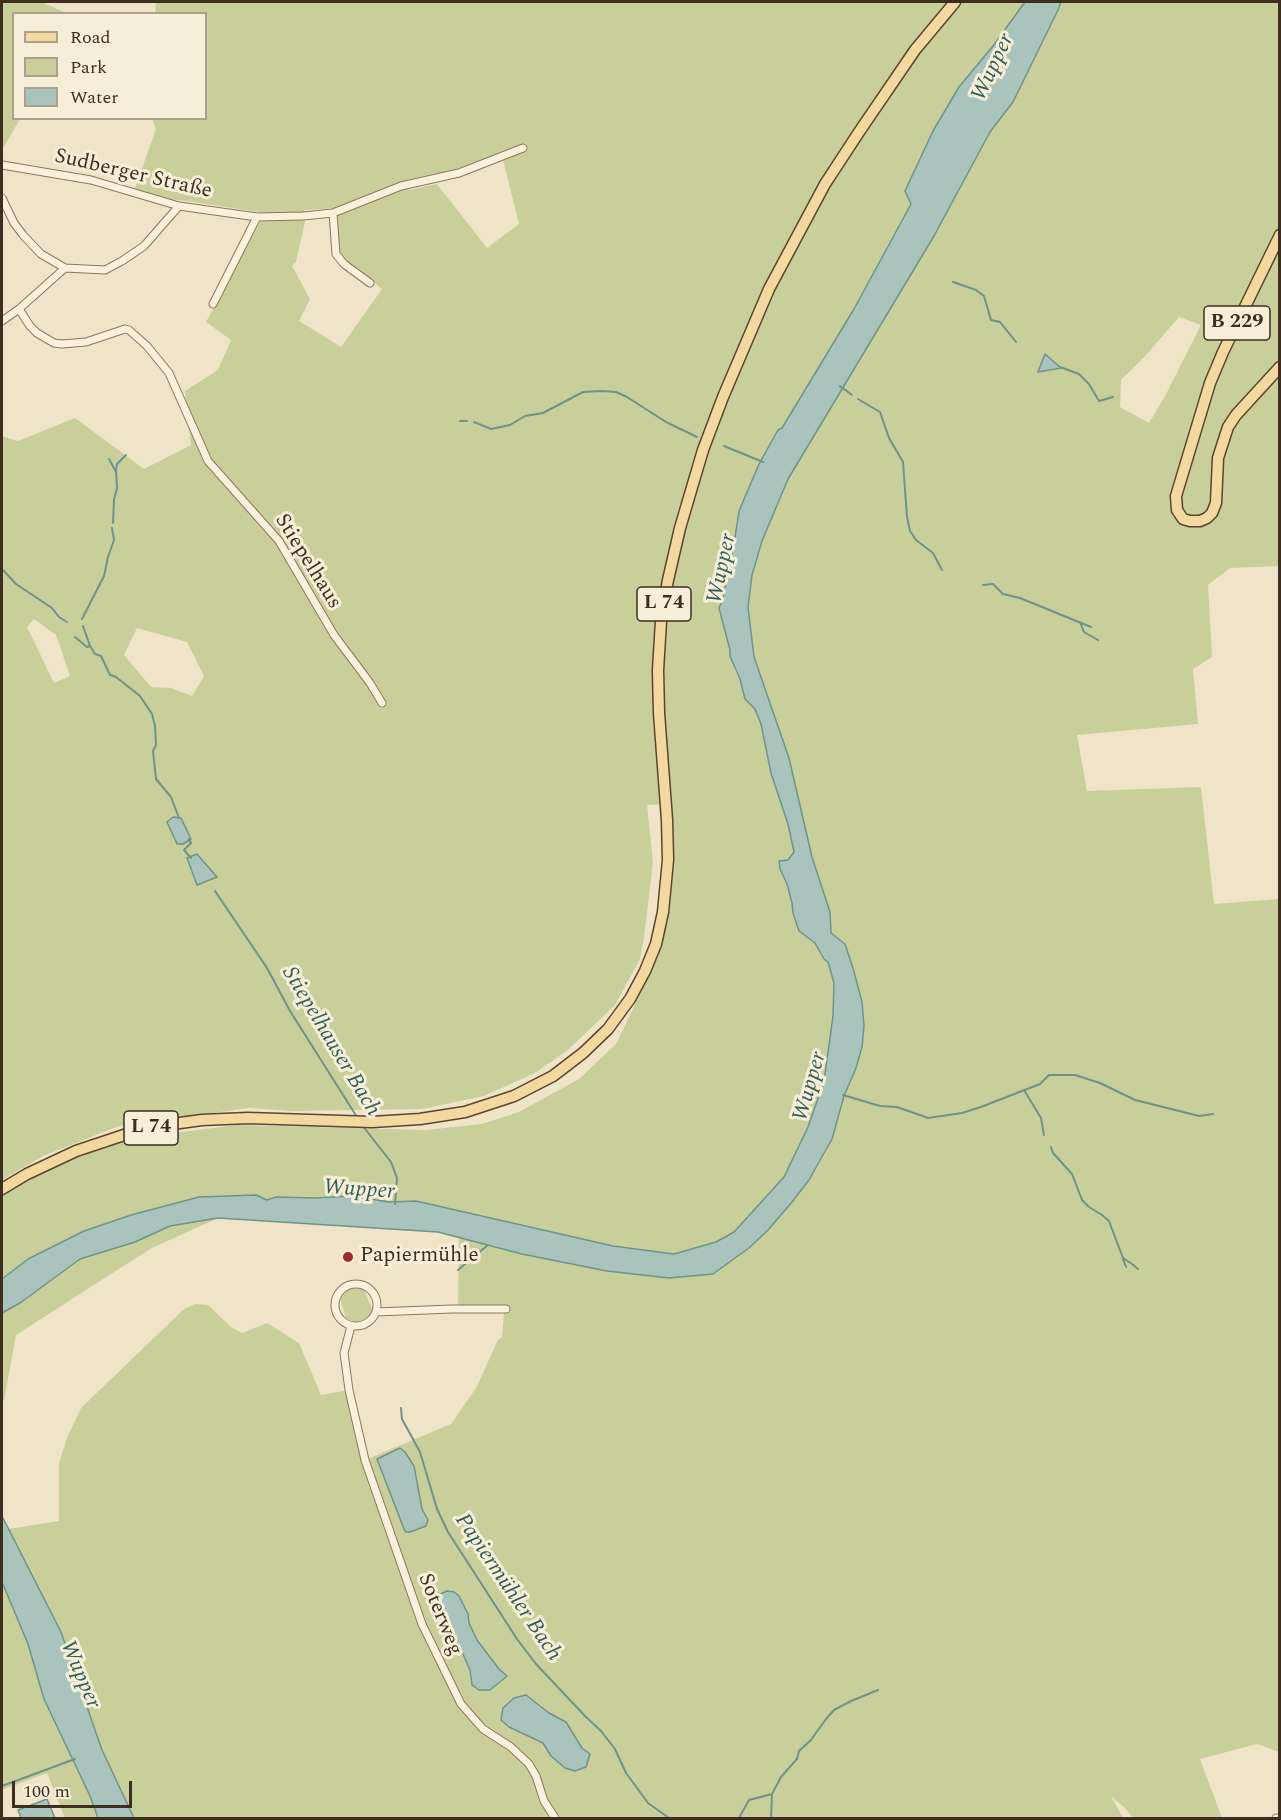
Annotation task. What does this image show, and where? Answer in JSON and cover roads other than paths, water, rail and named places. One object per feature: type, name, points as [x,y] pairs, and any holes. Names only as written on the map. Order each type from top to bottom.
[{"type":"main road","name":"L 74","points":[[2,1188],[76,1151],[149,1128],[202,1120],[248,1118],[372,1122],[420,1119],[465,1112],[491,1105],[553,1076],[579,1057],[608,1029],[630,999],[645,972],[660,930],[667,877],[667,820],[658,702],[662,621],[673,555],[690,490],[723,396],[750,332],[792,244],[825,184],[859,132],[915,50],[955,2]]},
{"type":"main road","name":"B 229","points":[[1280,235],[1210,383],[1176,496],[1177,510],[1184,519],[1190,522],[1200,521],[1212,513],[1216,503],[1218,458],[1228,427],[1236,415],[1280,367]]},
{"type":"street","name":"Sudberger Straße","points":[[2,165],[91,180],[179,206],[257,217],[303,216],[333,213],[401,186],[459,173],[523,148]]},
{"type":"street","points":[[2,198],[14,223],[41,254],[65,268],[105,270],[144,246],[179,206]]},
{"type":"street","points":[[333,213],[336,255],[344,264],[370,283]]},
{"type":"street","points":[[213,304],[257,217]]},
{"type":"street","points":[[2,321],[65,268]]},
{"type":"street","name":"Stiepelhaus","points":[[19,309],[37,333],[54,343],[86,342],[129,330],[147,346],[169,373],[208,462],[279,541],[334,635],[382,703]]},
{"type":"street","points":[[357,1284],[370,1288],[377,1299],[376,1312],[367,1324],[351,1326],[339,1318],[334,1305],[339,1292],[344,1287],[357,1284]]},
{"type":"street","points":[[376,1312],[506,1309]]},
{"type":"street","name":"Soterweg","points":[[351,1326],[344,1353],[349,1390],[369,1473],[422,1624],[461,1704],[483,1729],[511,1747],[529,1764],[536,1776],[544,1801],[555,1818]]},
{"type":"water","name":"Wupper","points":[[1025,2],[1061,2],[1013,102],[990,132],[934,236],[788,479],[762,541],[752,575],[748,607],[754,657],[789,758],[812,857],[830,912],[831,933],[845,944],[853,968],[862,1002],[864,1026],[862,1047],[844,1096],[832,1139],[809,1180],[792,1202],[749,1248],[713,1274],[669,1278],[607,1271],[522,1254],[438,1232],[218,1218],[170,1226],[135,1242],[80,1259],[20,1303],[2,1313],[2,1279],[28,1259],[84,1231],[131,1215],[199,1197],[256,1195],[267,1200],[276,1197],[352,1196],[389,1202],[416,1201],[613,1246],[674,1254],[716,1242],[734,1232],[784,1177],[808,1127],[824,1081],[833,1016],[834,983],[828,962],[815,943],[799,931],[793,913],[779,861],[788,860],[794,852],[788,824],[771,773],[761,724],[755,709],[745,699],[740,679],[730,656],[719,608],[732,557],[739,511],[759,464],[854,309],[911,204],[905,191],[933,131],[959,87]]},
{"type":"water","points":[[1045,354],[1061,368],[1038,372]]},
{"type":"water","points":[[173,817],[181,818],[191,839],[183,844],[177,844],[167,822]]},
{"type":"water","points":[[197,854],[217,877],[197,885],[187,858]]},
{"type":"water","points":[[400,1448],[414,1466],[422,1509],[428,1520],[426,1526],[410,1532],[404,1529],[377,1459]]},
{"type":"water","points":[[2,1516],[61,1632],[102,1750],[134,1818],[98,1818],[90,1796],[44,1699],[28,1644],[2,1582]]},
{"type":"water","points":[[447,1591],[459,1596],[477,1640],[507,1676],[490,1690],[479,1690],[472,1685],[470,1670],[463,1654],[452,1638],[444,1617],[436,1608],[434,1597]]},
{"type":"water","points":[[526,1695],[549,1713],[566,1722],[582,1748],[590,1754],[586,1767],[575,1771],[565,1768],[551,1756],[543,1743],[509,1727],[501,1720],[503,1708],[514,1698]]},
{"type":"water","points":[[47,1799],[55,1818],[21,1818],[18,1810]]},
{"type":"waterway","points":[[953,282],[976,290],[984,296],[991,320],[1000,322],[1016,342]]},
{"type":"waterway","points":[[1060,367],[1079,374],[1089,384],[1099,401],[1113,397]]},
{"type":"waterway","points":[[840,386],[852,395]]},
{"type":"waterway","points":[[474,422],[491,429],[510,425],[525,416],[543,413],[583,392],[602,391],[616,392],[627,397],[666,422],[697,437]]},
{"type":"waterway","points":[[858,399],[880,412],[889,438],[903,462],[910,531],[916,540],[933,553],[942,570]]},
{"type":"waterway","points":[[460,421],[467,421]]},
{"type":"waterway","points":[[724,446],[763,462]]},
{"type":"waterway","points":[[113,523],[117,464],[126,455]]},
{"type":"waterway","points":[[109,459],[116,472]]},
{"type":"waterway","points":[[82,619],[104,576],[114,540],[112,528]]},
{"type":"waterway","name":"Stiepelhauser Bach","points":[[2,569],[16,584],[52,608],[59,617],[67,622]]},
{"type":"waterway","points":[[983,585],[993,584],[1003,594],[1020,598],[1091,627]]},
{"type":"waterway","points":[[1080,622],[1084,632],[1098,640]]},
{"type":"waterway","points":[[83,626],[90,646]]},
{"type":"waterway","name":"Stiepelhauser Bach","points":[[75,637],[87,647],[90,646],[95,654],[101,656],[110,675],[116,677],[140,696],[152,714],[155,726],[156,745],[153,751],[156,779],[171,797],[179,818]]},
{"type":"waterway","name":"Stiepelhauser Bach","points":[[189,839],[191,843],[184,850],[191,858]]},
{"type":"waterway","name":"Stiepelhauser Bach","points":[[215,891],[267,968],[290,1011],[357,1117]]},
{"type":"waterway","points":[[843,1095],[880,1106],[897,1107],[928,1118],[962,1113],[981,1107],[1040,1084],[1049,1075],[1075,1075],[1100,1083],[1135,1100],[1199,1116],[1213,1114]]},
{"type":"waterway","points":[[1024,1090],[1041,1118],[1044,1135]]},
{"type":"waterway","name":"Stiepelhauser Bach","points":[[362,1125],[391,1162],[397,1178],[395,1204]]},
{"type":"waterway","points":[[1051,1147],[1053,1153],[1072,1174],[1082,1200],[1109,1221],[1123,1258],[1138,1269]]},
{"type":"waterway","name":"Papiermühler Bach","points":[[458,1270],[488,1245]]},
{"type":"waterway","points":[[1123,1259],[1126,1267]]},
{"type":"waterway","name":"Papiermühler Bach","points":[[401,1408],[402,1419],[420,1452],[437,1509],[448,1532],[517,1639],[536,1664],[601,1731],[615,1749],[626,1773],[648,1803],[669,1818]]},
{"type":"waterway","points":[[739,1818],[749,1800],[772,1794],[781,1777],[797,1759],[799,1751],[811,1740],[834,1710],[878,1690]]},
{"type":"waterway","points":[[2,1786],[75,1759]]},
{"type":"waterway","points":[[771,1818],[772,1794]]},
{"type":"place","name":"Papiermühle","points":[[348,1257]]}]
